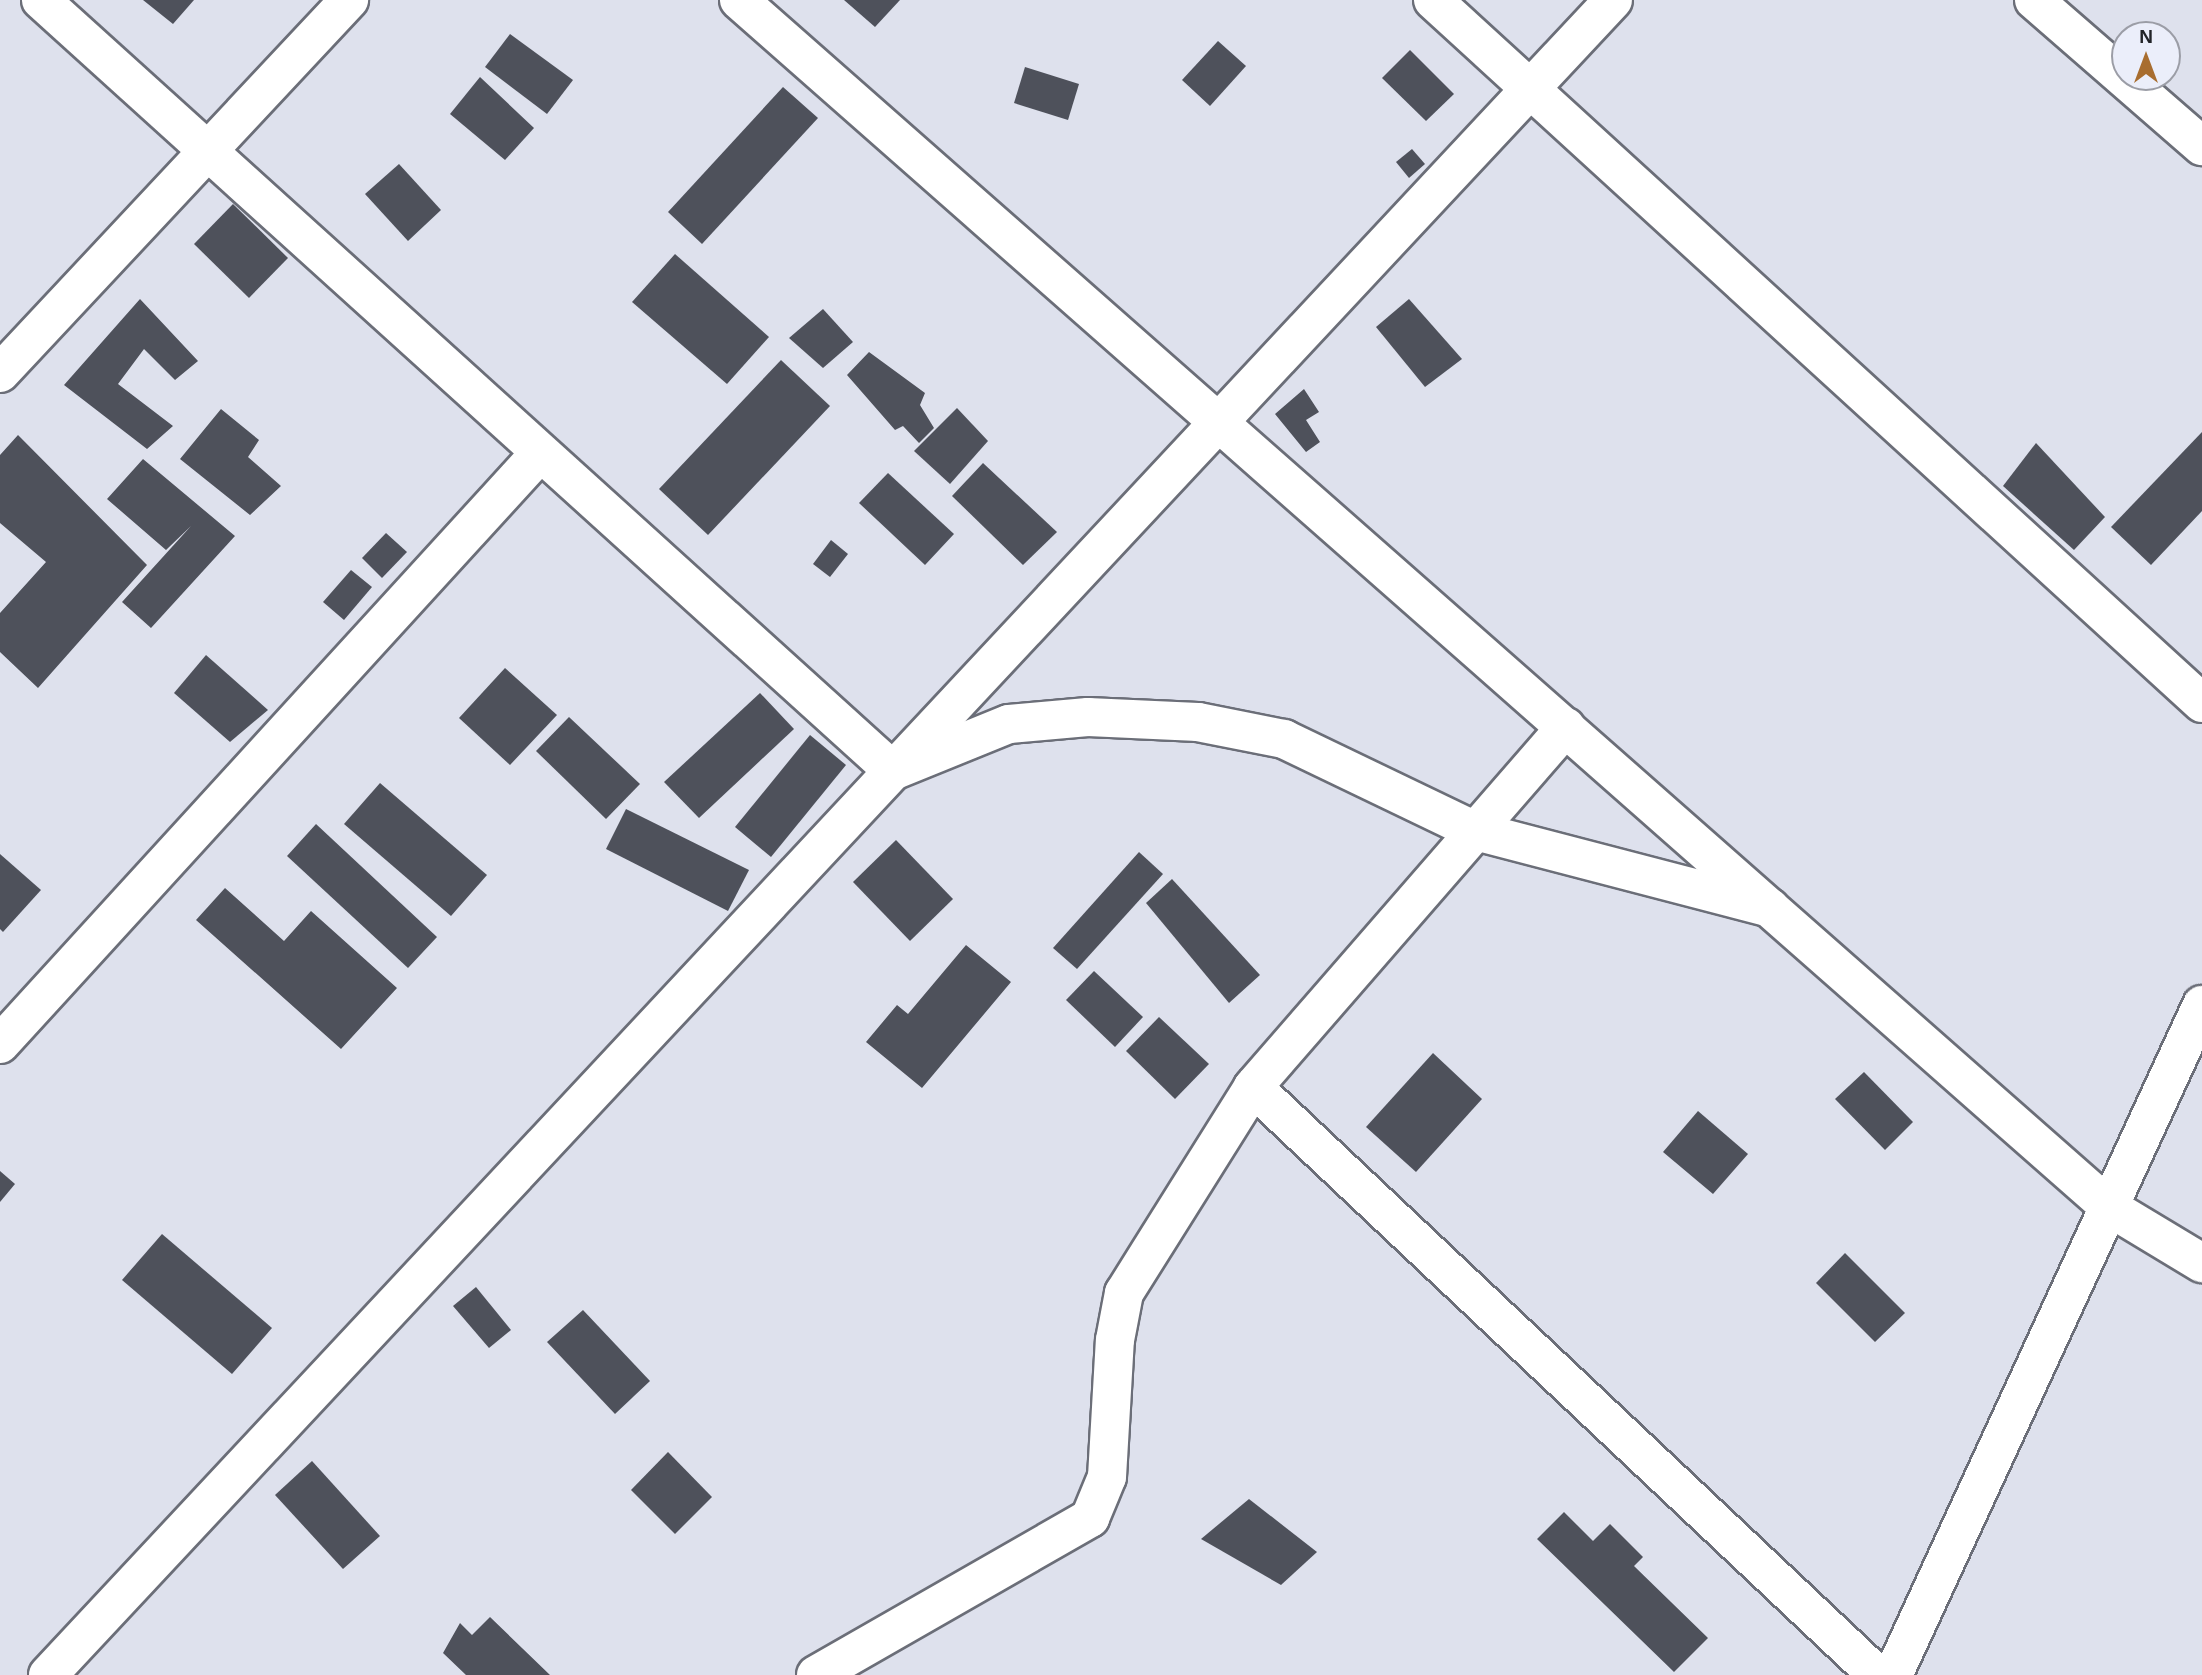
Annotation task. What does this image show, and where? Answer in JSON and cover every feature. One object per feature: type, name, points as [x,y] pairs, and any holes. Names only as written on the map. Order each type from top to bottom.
[{"type":"street","points":[[41,0],[893,771]]},
{"type":"street","points":[[0,373],[349,0]]},
{"type":"street","points":[[739,0],[2109,1207],[2202,1262]]},
{"type":"street","points":[[1433,0],[2202,703]]},
{"type":"street","points":[[48,1675],[1613,0]]},
{"type":"street","points":[[2034,0],[2202,146]]},
{"type":"street","points":[[0,1044],[540,453]]},
{"type":"street","points":[[893,771],[1009,724],[1088,716],[1198,722],[1284,739],[1475,831],[1770,908]]},
{"type":"street","points":[[816,1675],[1090,1518],[1107,1477],[1115,1340],[1124,1293],[1254,1087],[1566,727]]},
{"type":"street","points":[[1893,1675],[2202,1005]]},
{"type":"street","points":[[1254,1087],[1877,1675]]},
{"type":"building","points":[[143,0],[194,0],[173,24]]},
{"type":"building","points":[[844,0],[900,0],[875,27]]},
{"type":"building","points":[[510,34],[573,80],[547,114],[485,67]]},
{"type":"building","points":[[1218,41],[1246,66],[1210,106],[1182,80]]},
{"type":"building","points":[[1410,50],[1454,94],[1426,121],[1382,78]]},
{"type":"building","points":[[1025,67],[1079,84],[1068,120],[1014,103]]},
{"type":"building","points":[[480,77],[534,128],[505,160],[450,114]]},
{"type":"building","points":[[783,87],[818,118],[702,244],[668,212]]},
{"type":"building","points":[[1412,149],[1425,164],[1409,178],[1396,162]]},
{"type":"building","points":[[399,164],[441,210],[408,241],[365,194]]},
{"type":"building","points":[[233,204],[288,258],[249,298],[194,244]]},
{"type":"building","points":[[675,254],[769,337],[727,384],[632,302]]},
{"type":"building","points":[[140,299],[198,361],[175,380],[144,349],[118,384],[173,426],[147,449],[64,385]]},
{"type":"building","points":[[1409,299],[1462,359],[1425,387],[1376,327]]},
{"type":"building","points":[[823,309],[853,342],[823,368],[789,338]]},
{"type":"building","points":[[869,352],[925,393],[920,405],[934,428],[919,443],[903,426],[895,430],[847,375]]},
{"type":"building","points":[[781,360],[830,406],[708,535],[659,489]]},
{"type":"building","points":[[1304,389],[1319,412],[1306,420],[1320,442],[1306,452],[1275,414]]},
{"type":"building","points":[[957,408],[988,441],[950,484],[914,451]]},
{"type":"building","points":[[221,409],[259,440],[248,457],[281,486],[250,515],[180,459]]},
{"type":"building","points":[[2202,432],[2202,511],[2151,565],[2111,527]]},
{"type":"building","points":[[18,435],[147,565],[38,688],[0,652],[0,613],[46,562],[0,523],[0,455]]},
{"type":"building","points":[[2036,443],[2105,517],[2074,550],[2003,486]]},
{"type":"building","points":[[143,459],[235,536],[151,628],[122,602],[191,526],[166,550],[107,499]]},
{"type":"building","points":[[983,463],[1057,532],[1023,565],[952,496]]},
{"type":"building","points":[[888,473],[954,534],[925,565],[859,503]]},
{"type":"building","points":[[386,533],[407,552],[382,578],[362,558]]},
{"type":"building","points":[[831,540],[848,554],[830,577],[813,564]]},
{"type":"building","points":[[351,570],[372,587],[344,620],[323,602]]},
{"type":"building","points":[[206,655],[268,710],[230,742],[174,693]]},
{"type":"building","points":[[505,668],[557,715],[510,765],[459,718]]},
{"type":"building","points":[[760,693],[794,729],[699,818],[664,782]]},
{"type":"building","points":[[569,717],[640,784],[606,819],[536,751]]},
{"type":"building","points":[[810,735],[846,765],[771,857],[735,827]]},
{"type":"building","points":[[380,783],[487,875],[451,916],[344,824]]},
{"type":"building","points":[[626,809],[749,870],[728,911],[606,849]]},
{"type":"building","points":[[316,824],[437,937],[408,968],[287,856]]},
{"type":"building","points":[[896,840],[953,899],[910,941],[853,882]]},
{"type":"building","points":[[1139,852],[1163,874],[1077,969],[1053,948]]},
{"type":"building","points":[[0,854],[41,890],[3,932],[0,929]]},
{"type":"building","points":[[1172,879],[1260,975],[1229,1003],[1146,903]]},
{"type":"building","points":[[225,888],[284,941],[311,911],[397,988],[341,1049],[196,920]]},
{"type":"building","points":[[966,945],[1011,982],[922,1088],[866,1042],[897,1005],[908,1014]]},
{"type":"building","points":[[1094,971],[1143,1017],[1115,1047],[1066,1000]]},
{"type":"building","points":[[1159,1017],[1209,1064],[1175,1099],[1126,1051]]},
{"type":"building","points":[[1433,1053],[1482,1099],[1416,1172],[1366,1127]]},
{"type":"building","points":[[1864,1072],[1913,1122],[1885,1150],[1835,1099]]},
{"type":"building","points":[[1698,1111],[1748,1154],[1713,1194],[1663,1152]]},
{"type":"building","points":[[0,1171],[15,1184],[0,1202]]},
{"type":"building","points":[[162,1234],[272,1328],[232,1374],[122,1280]]},
{"type":"building","points":[[1845,1253],[1905,1313],[1875,1342],[1816,1283]]},
{"type":"building","points":[[476,1287],[511,1330],[489,1348],[453,1306]]},
{"type":"building","points":[[583,1310],[650,1381],[615,1414],[547,1342]]},
{"type":"building","points":[[668,1452],[712,1497],[675,1534],[631,1490]]},
{"type":"building","points":[[312,1461],[380,1536],[343,1569],[275,1495]]},
{"type":"building","points":[[1249,1499],[1317,1552],[1281,1585],[1201,1539]]},
{"type":"building","points":[[1564,1512],[1593,1541],[1610,1524],[1643,1557],[1634,1566],[1708,1638],[1674,1672],[1537,1539]]},
{"type":"building","points":[[490,1617],[550,1675],[466,1675],[443,1653],[460,1623],[472,1635]]}]
